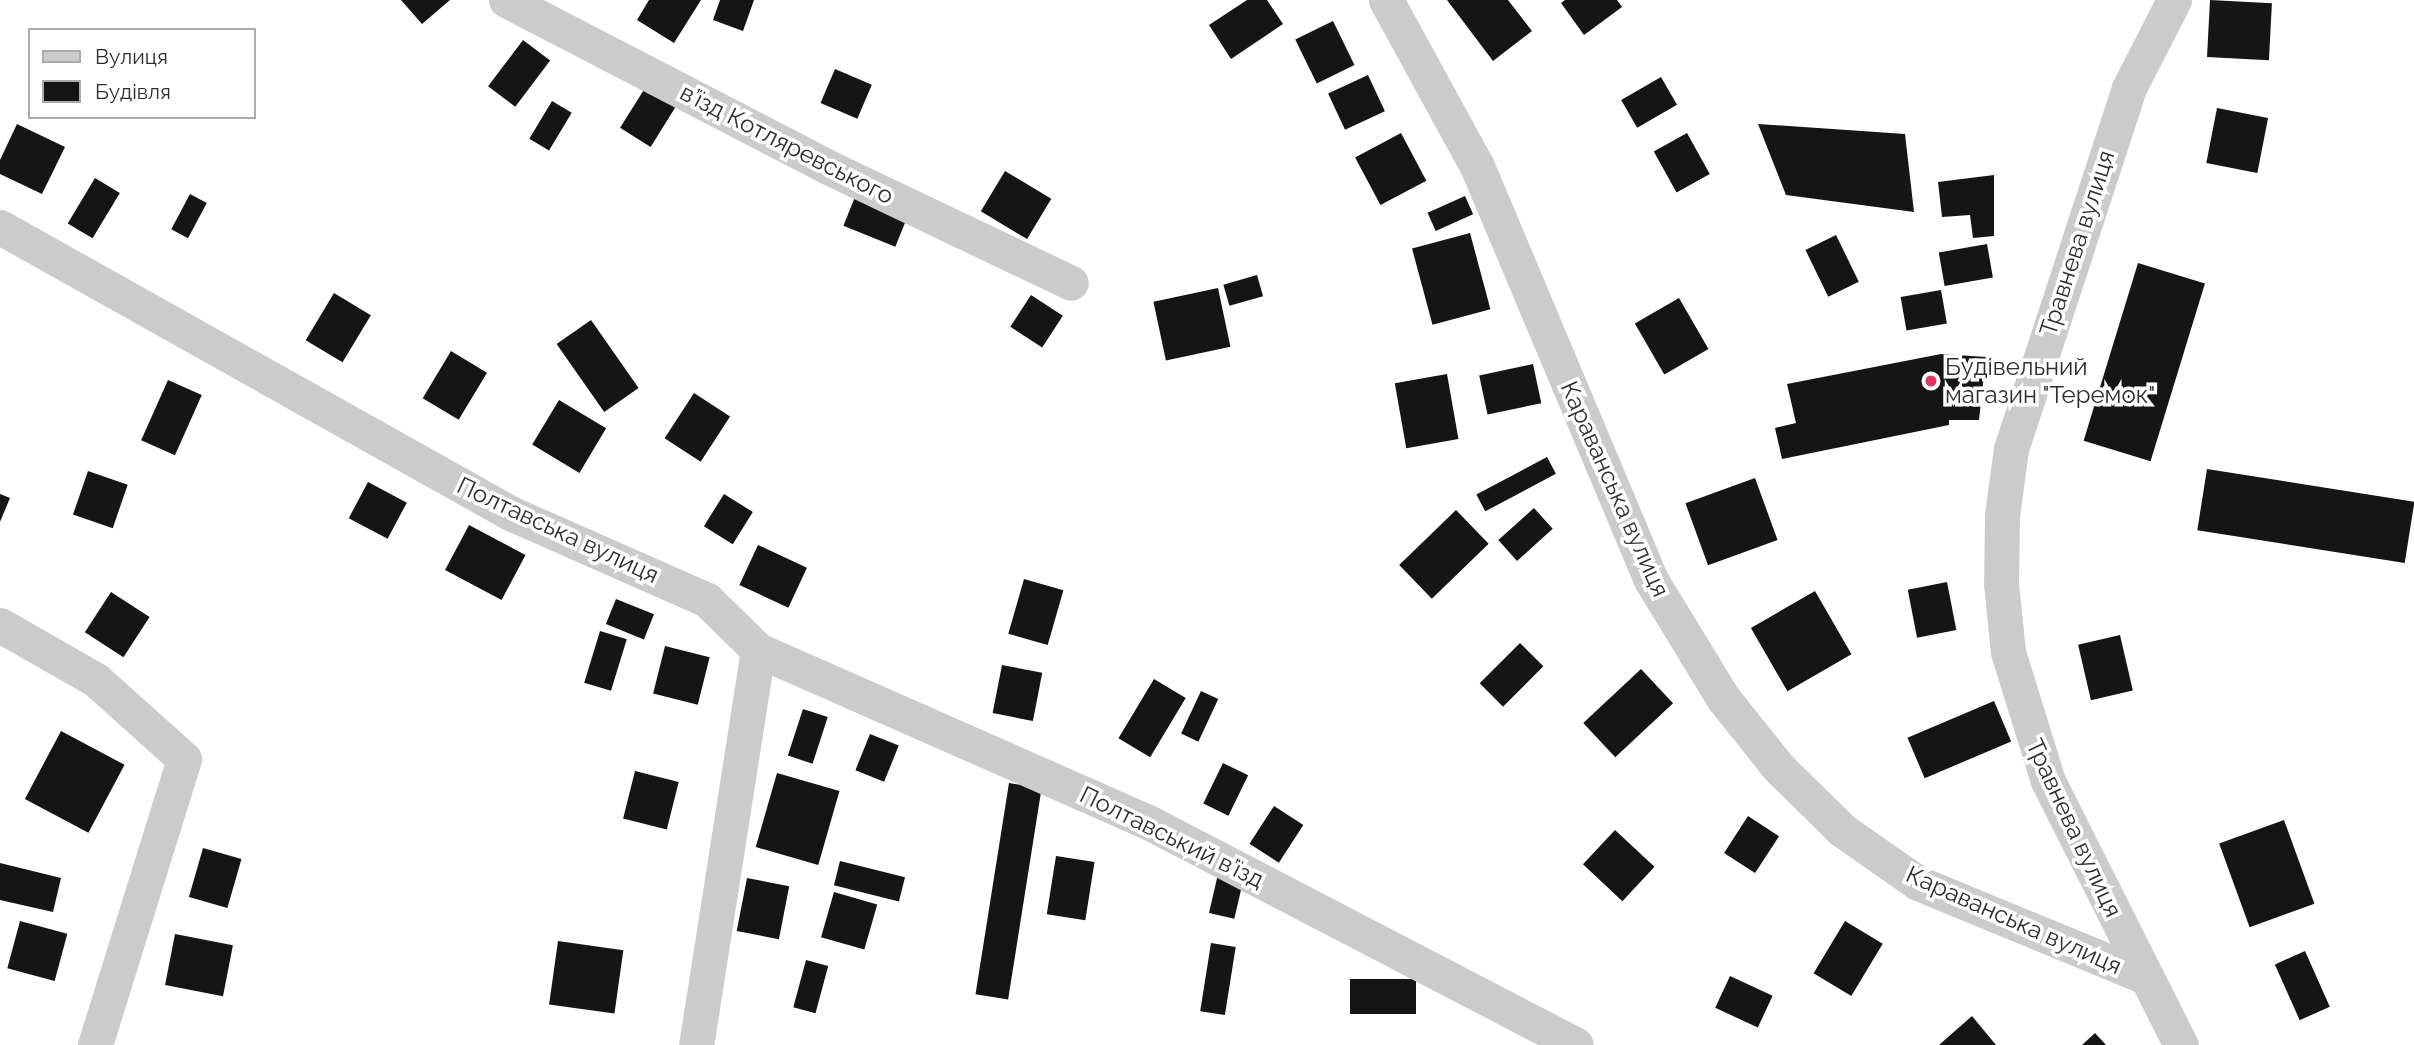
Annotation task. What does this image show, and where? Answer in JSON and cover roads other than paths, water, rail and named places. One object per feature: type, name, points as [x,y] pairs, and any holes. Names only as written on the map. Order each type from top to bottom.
[{"type":"street","name":"в’їзд Котляревського","points":[[506,0],[828,167],[1071,283]]},
{"type":"street","name":"Караванська вулиця","points":[[1386,0],[1477,166],[1651,580],[1723,698],[1778,767],[1842,830],[1919,883],[2144,976]]},
{"type":"street","name":"Травнева вулиця","points":[[2174,0],[2129,88],[2071,254],[2011,449],[2002,516],[2008,652],[2024,717],[2048,781],[2181,1045]]},
{"type":"street","name":"Полтавська вулиця","points":[[0,227],[510,513],[706,600],[758,650]]},
{"type":"street","points":[[0,625],[96,680],[184,759],[94,1045]]},
{"type":"street","points":[[696,1045],[758,650]]},
{"type":"street","name":"Полтавський в’їзд","points":[[758,650],[1150,822],[1576,1045]]},
{"type":"place","name":"Будівельний магазин \"Теремок\"","points":[[1931,381]]}]
